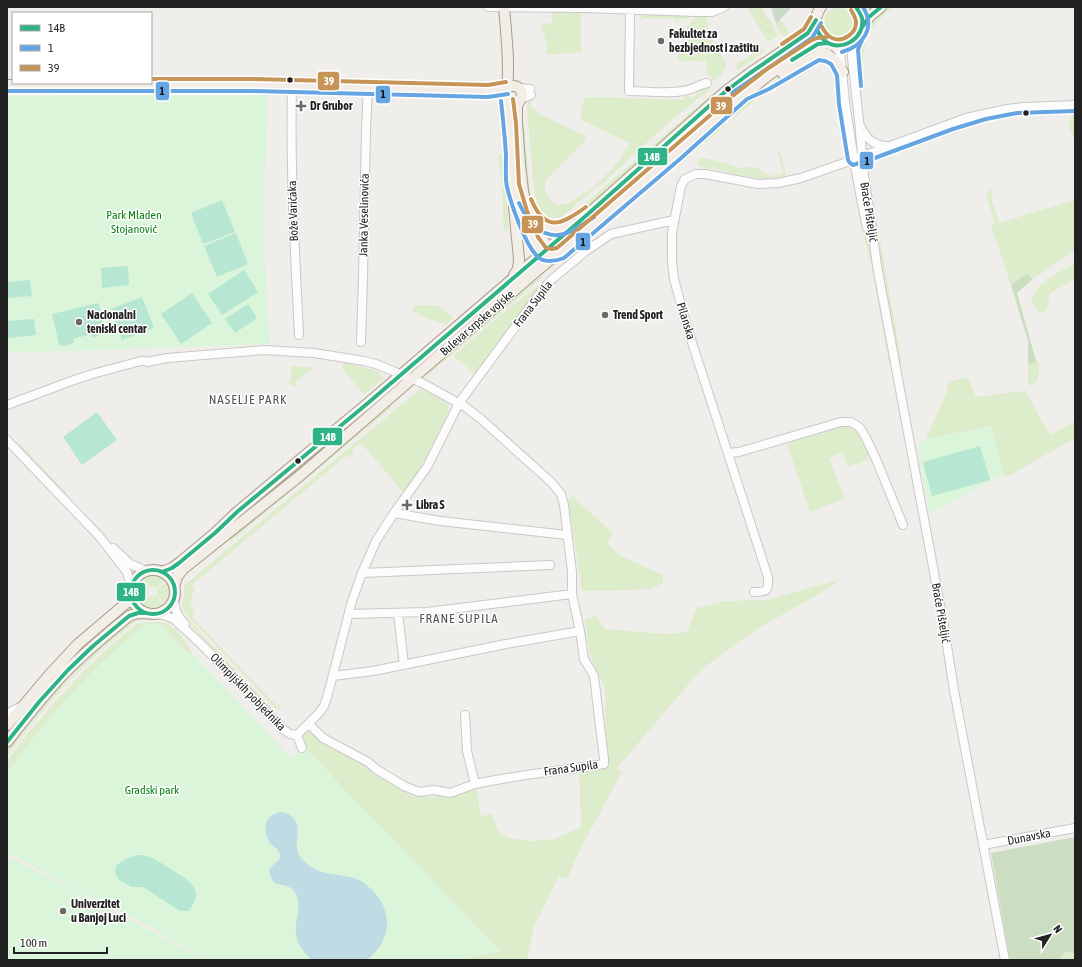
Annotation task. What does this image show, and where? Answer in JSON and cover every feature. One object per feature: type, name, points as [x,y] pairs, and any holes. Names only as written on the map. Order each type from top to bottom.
[{"type":"main road","points":[[504,7],[508,64],[506,95],[510,123],[514,206],[519,266],[511,279]]},
{"type":"main road","name":"Bulevar srpske vojske","points":[[162,572],[172,568],[216,533],[237,512],[511,279],[546,252],[726,91],[799,40],[808,32],[816,20],[817,14],[821,7]]},
{"type":"main road","points":[[856,7],[861,14],[861,29]]},
{"type":"main road","points":[[856,38],[869,16],[881,7]]},
{"type":"main road","points":[[816,20],[818,33],[822,39],[830,44]]},
{"type":"main road","name":"Bulevar srpske vojske","points":[[7,742],[47,693],[86,653],[129,616],[139,612],[158,614],[167,609],[173,601],[177,577],[183,569],[273,498],[544,265],[676,154],[744,94],[770,74],[813,46],[818,44],[839,46],[845,45],[856,38]]},
{"type":"main road","points":[[744,94],[766,84],[813,56],[819,54],[827,54],[832,57],[843,72]]},
{"type":"main road","points":[[508,64],[511,78],[521,93],[517,110],[523,191],[528,209],[546,252],[547,260],[544,265]]},
{"type":"main road","points":[[7,85],[292,86],[488,91],[506,95]]},
{"type":"main road","points":[[506,95],[512,86],[519,88]]},
{"type":"main road","points":[[506,95],[510,103],[514,103],[520,99]]},
{"type":"main road","points":[[513,185],[520,213],[532,240],[552,255],[560,253]]},
{"type":"main road","points":[[528,209],[536,221],[543,226],[552,229],[567,226],[588,214]]},
{"type":"main road","points":[[7,725],[50,674],[78,644],[124,606],[138,576],[152,570],[162,572],[169,578],[174,592]]},
{"type":"main road","points":[[131,591],[136,606],[149,614]]},
{"type":"street","points":[[488,7],[695,12],[712,12],[724,7]]},
{"type":"street","points":[[630,10],[629,91],[677,92],[690,89],[699,84],[707,83]]},
{"type":"street","name":"Braće Pišteljić","points":[[856,38],[852,49],[852,57],[859,121],[858,158],[860,199],[877,266],[1005,960]]},
{"type":"street","name":"Braće Pišteljić","points":[[830,44],[838,50],[840,54],[846,107],[858,158]]},
{"type":"street","name":"Bože Varićaka","points":[[292,86],[291,132],[299,335]]},
{"type":"street","name":"Janka Veselinovića","points":[[361,342],[368,88]]},
{"type":"street","points":[[519,88],[530,92],[520,99]]},
{"type":"street","points":[[858,158],[966,118],[981,114],[1024,107],[1075,105]]},
{"type":"street","points":[[859,121],[863,131],[873,143],[882,146],[894,145]]},
{"type":"street","name":"Pilanska","points":[[754,592],[764,592],[767,590],[768,577],[687,328],[674,279],[672,233],[681,186],[685,179],[696,174],[705,174],[758,184],[778,183],[801,178],[858,158]]},
{"type":"street","name":"Frana Supila","points":[[147,362],[168,358],[264,350],[300,352],[364,361],[376,364],[428,386],[459,403],[481,419],[551,482],[561,494],[564,506],[572,572],[572,594],[584,659],[594,676],[604,764],[475,784],[450,793],[434,790],[419,792],[411,790],[376,769],[368,762],[323,738],[308,724],[324,706],[352,601],[376,541],[426,467],[459,403],[551,280],[586,251],[611,234],[674,220]]},
{"type":"street","points":[[7,405],[96,372],[141,361],[147,362]]},
{"type":"street","points":[[7,410],[68,386],[144,365],[147,362]]},
{"type":"street","points":[[728,453],[739,452],[841,422],[851,422],[860,428],[869,443],[903,525]]},
{"type":"street","points":[[7,439],[99,536],[130,564],[147,571]]},
{"type":"street","points":[[394,513],[440,521],[567,535]]},
{"type":"street","points":[[99,536],[127,572],[131,591]]},
{"type":"street","points":[[362,573],[550,565]]},
{"type":"street","name":"Olimpijskih pobjednika","points":[[174,592],[176,612],[202,645]]},
{"type":"street","points":[[349,614],[427,612],[572,594]]},
{"type":"street","points":[[398,613],[404,665]]},
{"type":"street","name":"Olimpijskih pobjednika","points":[[149,614],[164,615],[174,618],[284,730],[290,734],[297,735]]},
{"type":"street","points":[[333,676],[373,671],[506,644],[580,631]]},
{"type":"street","points":[[7,714],[23,705]]},
{"type":"street","points":[[465,715],[467,751],[475,784]]},
{"type":"street","name":"Olimpijskih pobjednika","points":[[297,735],[308,724]]},
{"type":"street","name":"Olimpijskih pobjednika","points":[[297,735],[302,748]]},
{"type":"street","name":"Dunavska","points":[[984,845],[1075,828]]},
{"type":"green space","points":[[747,7],[762,7],[766,17],[771,20],[778,36],[768,42]]},
{"type":"green space","points":[[771,7],[792,7],[776,24]]},
{"type":"green space","points":[[891,7],[891,9],[871,28],[864,48],[863,67],[859,69],[857,49],[869,23],[882,12]]},
{"type":"green space","points":[[839,8],[850,12],[854,23],[850,34],[839,38],[828,34],[824,23],[828,12]]},
{"type":"green space","points":[[551,11],[581,12],[581,52],[547,55],[547,45],[541,24],[552,23]]},
{"type":"green space","points":[[642,15],[689,15],[689,18],[680,19],[677,23],[674,19],[643,18],[641,22]]},
{"type":"green space","points":[[697,16],[707,16],[708,32],[726,64],[721,74],[712,81],[711,75],[707,75],[706,61],[678,61],[678,49],[688,49],[688,37],[672,36],[673,29],[685,29]]},
{"type":"green space","points":[[780,20],[790,33],[784,37],[779,32],[776,24]]},
{"type":"green space","points":[[763,48],[765,51],[738,70],[735,65]]},
{"type":"green space","points":[[795,49],[799,52],[683,143],[557,247],[739,88]]},
{"type":"green space","points":[[801,65],[777,82],[733,119],[737,111],[744,103],[773,81]]},
{"type":"green space","points":[[709,85],[711,88],[710,90],[672,120],[608,179],[590,192],[568,212],[556,218],[546,216],[538,204],[534,189],[527,111],[528,103],[531,99],[531,107],[538,111],[539,114],[586,136],[584,142],[545,181],[545,191],[551,201],[558,205],[568,204],[596,185],[612,169],[625,152],[624,150],[631,144],[580,119],[584,98],[597,97],[684,100],[684,95],[691,98]]},
{"type":"green space","points":[[712,94],[714,96],[571,222],[556,226],[556,223],[566,218],[589,200]]},
{"type":"green space","name":"Park Mladen Stojanović","points":[[268,95],[263,228],[270,344],[47,352],[7,352],[7,96]]},
{"type":"green space","points":[[840,110],[842,110],[848,151],[844,159],[843,156],[845,150]]},
{"type":"green space","points":[[1075,112],[1075,141],[1070,130],[1069,123]]},
{"type":"green space","points":[[725,120],[726,122],[724,127],[698,148],[698,142]]},
{"type":"green space","points":[[522,126],[524,127],[525,132],[532,202],[539,216],[549,222],[549,224],[545,223],[533,211],[527,190]]},
{"type":"green space","points":[[777,150],[780,152],[786,175],[776,178],[757,178],[711,168],[704,168],[697,164],[698,158],[704,158],[729,164],[738,168],[759,168],[765,174],[775,176],[783,174]]},
{"type":"green space","points":[[498,155],[503,155],[509,227],[508,230],[504,232],[502,185]]},
{"type":"green space","points":[[685,157],[645,190],[644,189],[644,187],[667,166]]},
{"type":"green space","points":[[869,179],[901,364],[899,363],[867,180]]},
{"type":"green space","points":[[853,182],[855,182],[873,261],[892,366],[889,364],[873,272],[862,229]]},
{"type":"green space","points":[[991,189],[994,192],[991,197],[999,223],[1075,200],[1075,250],[1033,279],[1028,274],[1011,285],[991,226],[995,224],[986,196]]},
{"type":"green space","points":[[222,200],[235,232],[203,244],[191,213]]},
{"type":"green space","points":[[616,211],[618,213],[547,271]]},
{"type":"green space","points":[[236,233],[248,264],[217,277],[204,246]]},
{"type":"green space","points":[[1075,263],[1075,279],[1050,293],[1048,305],[1045,310],[1042,312],[1038,311],[1031,300],[1034,294],[1050,278]]},
{"type":"green space","points":[[128,266],[129,285],[102,288],[101,268]]},
{"type":"green space","points":[[244,270],[258,292],[222,315],[208,294]]},
{"type":"green space","points":[[1028,274],[1033,279],[1017,293],[1035,357],[1035,362],[1028,365],[1028,341],[1011,285]]},
{"type":"green space","points":[[542,275],[541,279],[428,375],[433,366]]},
{"type":"green space","points":[[30,280],[32,296],[7,298],[7,282]]},
{"type":"green space","points":[[544,281],[546,282],[476,374],[453,356],[497,318]]},
{"type":"green space","points":[[192,293],[212,323],[181,344],[161,314]]},
{"type":"green space","points":[[142,297],[154,328],[122,340],[111,309]]},
{"type":"green space","name":"Nacionalni teniski centar","points":[[98,303],[106,333],[92,338],[91,334],[73,339],[74,343],[63,346],[59,344],[52,314]]},
{"type":"green space","points":[[248,304],[257,318],[235,333],[225,319]]},
{"type":"green space","points":[[415,305],[439,306],[453,318],[446,325],[419,315],[419,313],[413,312]]},
{"type":"green space","points":[[34,319],[36,335],[7,338],[7,321]]},
{"type":"green space","points":[[1035,357],[1039,367],[1038,378],[1037,382],[1028,386],[1028,365],[1035,362]]},
{"type":"green space","points":[[346,363],[378,371],[384,378],[364,395],[342,368],[342,365]]},
{"type":"green space","points":[[291,366],[311,367],[312,369],[295,382],[297,385],[294,387],[289,383],[289,380],[291,379]]},
{"type":"green space","points":[[968,377],[976,397],[1025,391],[1050,435],[1075,421],[1075,438],[1005,478],[991,426],[926,439],[945,396],[949,382]]},
{"type":"green space","points":[[419,390],[430,393],[443,401],[448,406],[448,413],[421,467],[405,491],[403,492],[362,444],[359,444],[353,449],[354,453],[350,458],[347,455],[192,585],[195,589],[191,598],[191,604],[195,613],[192,617],[277,706],[280,703],[281,708],[278,711],[184,612],[182,606],[184,586]]},
{"type":"green space","points":[[383,395],[384,397],[316,453],[295,475],[228,531],[234,521]]},
{"type":"green space","points":[[390,405],[390,409],[234,539],[231,541],[228,540]]},
{"type":"green space","points":[[97,412],[117,440],[82,465],[63,437]]},
{"type":"green space","points":[[991,426],[1004,474],[930,513],[918,447],[926,439]]},
{"type":"green space","points":[[839,427],[853,429],[857,432],[868,450],[868,457],[864,461],[848,467],[842,453],[829,458],[845,498],[810,512],[787,444]]},
{"type":"green space","points":[[17,441],[67,493],[64,494],[23,451]]},
{"type":"green space","points":[[980,446],[990,480],[932,496],[923,462]]},
{"type":"green space","points":[[572,496],[613,533],[608,543],[619,555],[663,575],[663,583],[652,588],[636,590],[582,591],[567,501]]},
{"type":"green space","points":[[151,575],[160,577],[165,581],[156,588],[151,588],[143,579]]},
{"type":"green space","points":[[840,579],[830,588],[760,627],[706,666],[617,768],[622,772],[581,848],[567,879],[559,876],[534,927],[527,960],[457,960],[500,951],[303,745],[302,739],[304,735],[307,732],[313,733],[353,757],[412,796],[434,797],[436,792],[476,787],[481,816],[492,814],[500,833],[509,838],[530,841],[555,839],[581,827],[579,771],[605,768],[609,761],[606,750],[605,688],[593,663],[588,645],[585,620],[595,616],[605,629],[665,634],[687,632],[696,608],[726,601],[767,600]]},
{"type":"green space","points":[[142,580],[149,589],[149,594],[140,601],[137,590]]},
{"type":"green space","points":[[166,582],[169,588],[169,593],[168,599],[164,604],[157,595],[157,590]]},
{"type":"green space","points":[[150,596],[156,596],[163,605],[157,608],[152,608],[146,607],[141,603]]},
{"type":"green space","points":[[128,607],[131,610],[7,736],[7,731],[16,719],[76,651]]},
{"type":"green space","points":[[135,619],[136,621],[98,653],[67,684],[40,714],[7,756],[14,743],[49,700],[76,671],[104,644]]},
{"type":"green space","points":[[188,620],[275,712],[272,712],[187,621]]},
{"type":"green space","points":[[156,622],[165,623],[177,631],[184,639],[191,652],[189,654],[160,624],[145,625],[107,658],[71,694],[7,773],[7,761],[24,738],[89,666],[137,624]]},
{"type":"green space","name":"Gradski park","points":[[159,624],[188,654],[191,652],[292,759],[304,747],[500,951],[457,960],[207,960],[149,926],[82,893],[7,852],[7,773],[36,735],[71,694],[100,664],[145,625]]},
{"type":"green space","points":[[1075,837],[1075,953],[1065,952],[1058,960],[1010,960],[991,853]]},
{"type":"green space","points":[[137,855],[147,856],[154,859],[191,883],[195,889],[196,896],[189,911],[180,911],[143,887],[131,887],[118,879],[115,872],[116,866],[124,860]]},
{"type":"green space","name":"Univerzitet u Banjoj Luci","points":[[7,856],[89,898],[205,960],[7,960]]},
{"type":"green space","points":[[1065,952],[1075,953],[1075,960],[1058,960]]},
{"type":"water","points":[[280,812],[290,815],[296,823],[298,831],[298,851],[304,861],[311,867],[325,873],[346,876],[361,881],[375,893],[381,902],[387,920],[385,937],[375,953],[367,960],[312,960],[299,945],[296,934],[298,899],[296,894],[288,886],[275,883],[269,872],[270,868],[280,858],[280,855],[268,839],[266,824],[270,816]]},
{"type":"transit line","name":"14B","points":[[817,30],[821,37],[830,44],[844,45],[850,42],[856,38],[862,26],[862,18],[856,7]]},
{"type":"transit line","name":"1","points":[[842,52],[861,41],[868,29],[867,15],[863,7]]},
{"type":"transit line","name":"14B","points":[[861,29],[869,17],[881,7]]},
{"type":"transit line","name":"39","points":[[822,27],[827,35],[832,38],[845,38],[852,33],[856,25],[856,20],[851,10]]},
{"type":"transit line","name":"39","points":[[782,44],[804,29],[811,17]]},
{"type":"transit line","name":"14B","points":[[162,572],[179,563],[215,533],[237,512],[368,403],[588,214],[726,91],[808,33],[816,20]]},
{"type":"transit line","name":"1","points":[[732,93],[812,38],[821,23]]},
{"type":"transit line","name":"39","points":[[513,99],[516,123],[519,184],[527,211],[538,237],[546,248],[552,249],[557,248],[730,98],[767,69],[810,41],[817,38],[827,37]]},
{"type":"transit line","name":"1","points":[[861,86],[858,50],[862,40]]},
{"type":"transit line","name":"14B","points":[[792,60],[818,44],[828,43]]},
{"type":"transit line","name":"1","points":[[501,101],[506,149],[507,187],[519,224],[528,243],[540,259],[550,261],[564,258],[680,159],[747,99],[769,89],[819,60],[831,64],[837,75],[839,104],[848,160],[853,165],[953,129],[986,119],[1017,113],[1075,111]]},
{"type":"transit line","name":"39","points":[[152,79],[253,79],[488,85],[506,82]]},
{"type":"transit line","name":"1","points":[[7,91],[253,91],[488,97],[508,94]]},
{"type":"transit line","name":"39","points":[[531,199],[536,210],[542,217],[548,221],[554,222],[569,218],[586,207]]},
{"type":"transit line","name":"1","points":[[519,203],[526,216],[536,228],[549,234],[556,235],[568,233],[594,217]]},
{"type":"transit line","name":"14B","points":[[153,570],[165,574],[171,580],[175,592],[171,604],[165,610],[153,614],[141,610],[135,604],[131,592],[135,580],[141,574],[153,570]]},
{"type":"transit line","name":"14B","points":[[7,742],[39,702],[68,670],[93,646],[129,616],[138,613],[147,613]]},
{"type":"place","name":"Fakultet za bezbjednost i zaštitu","points":[[661,41]]},
{"type":"place","name":"Dr Grubor","points":[[301,106]]},
{"type":"place","name":"Trend Sport","points":[[605,315]]},
{"type":"place","name":"Nacionalni teniski centar","points":[[79,322]]},
{"type":"place","name":"Libra S","points":[[407,505]]},
{"type":"place","name":"Univerzitet u Banjoj Luci","points":[[63,911]]},
{"type":"district","name":"NASELJE PARK","points":[[248,399]]},
{"type":"district","name":"FRANE SUPILA","points":[[459,618]]}]
